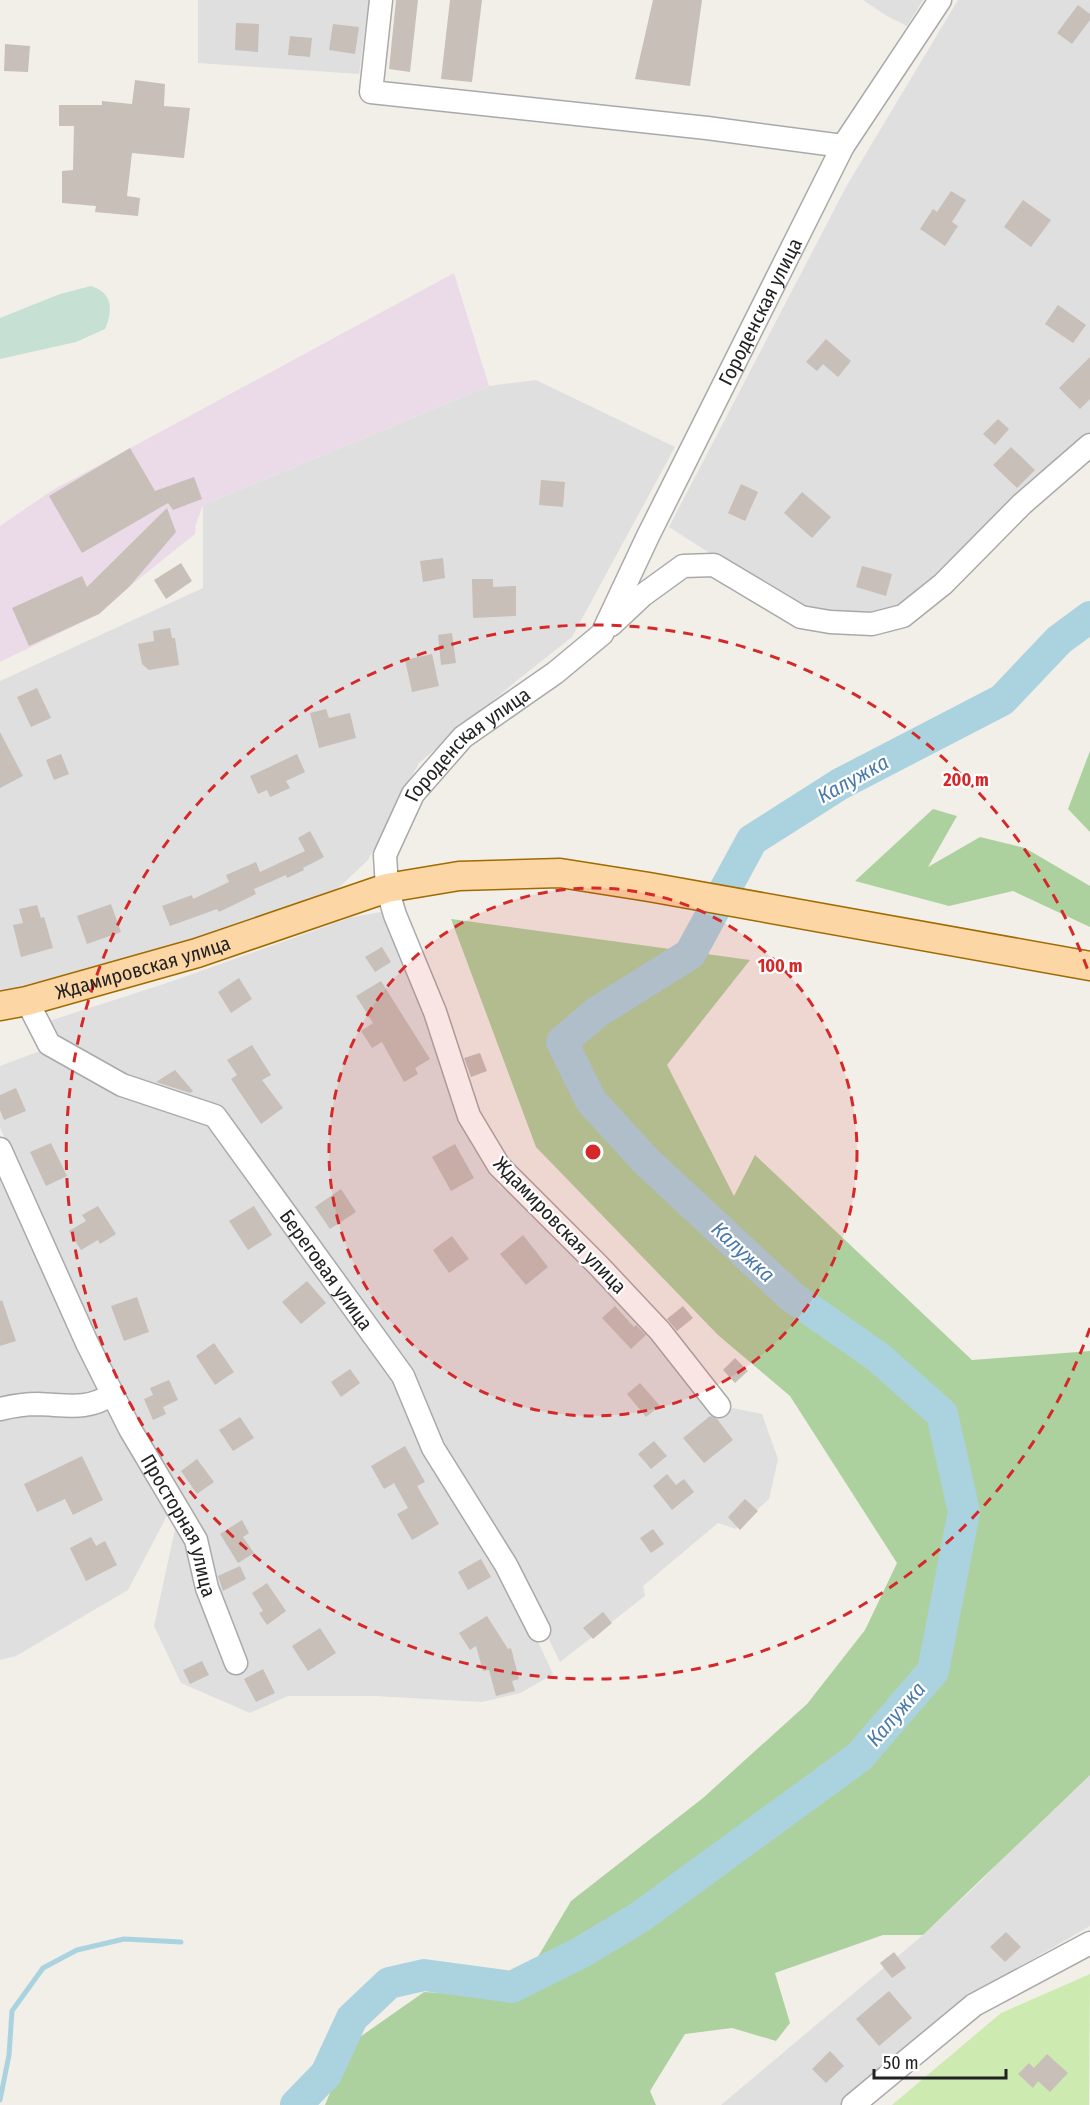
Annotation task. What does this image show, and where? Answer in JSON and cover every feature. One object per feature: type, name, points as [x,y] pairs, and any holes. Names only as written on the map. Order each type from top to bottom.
[{"type":"main road","name":"Ждамировская улица","points":[[13,1004],[197,953],[387,888],[459,876],[560,873],[650,886],[1090,966]]},
{"type":"street","points":[[381,0],[370,92],[707,128],[843,146]]},
{"type":"street","name":"Городенская улица","points":[[602,634],[653,525],[843,146],[940,0]]},
{"type":"street","name":"Городенская улица","points":[[387,888],[385,855],[413,794],[463,737],[555,674],[643,595],[683,566],[714,565],[801,617],[830,622],[872,624],[903,616],[943,584],[1022,504],[1090,445]]},
{"type":"street","name":"Ждамировская улица","points":[[387,888],[395,915],[435,1012],[469,1116],[499,1166],[660,1331],[719,1406]]},
{"type":"street","name":"Береговая улица","points":[[13,1004],[48,1044],[122,1085],[214,1116],[403,1376],[433,1448],[506,1565],[538,1630]]},
{"type":"street","name":"Просторная улица","points":[[0,1149],[112,1394],[196,1540],[207,1588],[236,1663]]},
{"type":"street","points":[[0,1409],[36,1404],[74,1407],[99,1402],[112,1394]]},
{"type":"street","points":[[853,2105],[974,2005],[1090,1943]]},
{"type":"shaded area","points":[[198,0],[369,0],[359,74],[198,63]]},
{"type":"shaded area","points":[[863,0],[923,0],[907,26]]},
{"type":"shaded area","points":[[958,0],[1090,0],[1090,438],[903,610],[869,616],[795,608],[669,527],[846,187]]},
{"type":"shaded area","points":[[454,273],[489,386],[203,505],[195,534],[99,614],[0,662],[0,526],[51,491]]},
{"type":"shaded area","points":[[536,380],[675,447],[572,637],[419,763],[368,860],[332,894],[219,935],[0,995],[0,681],[203,588],[203,505],[489,386]]},
{"type":"shaded area","points":[[381,912],[394,926],[456,1095],[499,1186],[526,1199],[600,1275],[716,1414],[733,1408],[762,1414],[778,1459],[769,1499],[736,1529],[718,1523],[643,1586],[645,1596],[560,1662],[513,1566],[435,1440],[216,1110],[128,1078],[48,1031],[49,1021],[170,982],[352,917]]},
{"type":"shaded area","points":[[40,1051],[211,1120],[375,1344],[500,1560],[553,1674],[521,1693],[482,1702],[374,1696],[288,1696],[250,1713],[181,1683],[154,1626],[177,1520],[244,1662],[45,1236],[0,1127],[0,1066]]},
{"type":"shaded area","points":[[0,1158],[104,1387],[80,1400],[0,1401]]},
{"type":"shaded area","points":[[109,1405],[169,1512],[128,1590],[16,1656],[0,1660],[0,1416]]},
{"type":"shaded area","points":[[1090,1766],[1090,1926],[984,1987],[849,2105],[721,2105],[923,1935],[981,1881]]},
{"type":"green space","points":[[91,286],[104,293],[109,303],[110,309],[105,329],[76,342],[0,359],[0,318],[60,294]]},
{"type":"green space","points":[[1090,751],[1090,832],[1068,809]]},
{"type":"green space","points":[[933,809],[957,816],[928,867],[980,837],[1025,848],[1090,886],[1090,927],[1013,891],[949,906],[855,881]]},
{"type":"green space","points":[[451,919],[750,960],[667,1065],[734,1196],[755,1155],[972,1360],[1090,1351],[1090,1775],[923,1935],[883,1935],[775,1973],[790,2023],[776,2041],[732,2028],[685,2034],[650,2091],[656,2105],[325,2105],[350,2044],[424,1992],[514,1997],[571,1901],[703,1798],[807,1704],[865,1630],[897,1563],[790,1396],[718,1335],[536,1147]]},
{"type":"green space","points":[[1090,1974],[1089,2105],[892,2105],[1001,2013]]},
{"type":"building","points":[[396,0],[418,0],[410,72],[389,69]]},
{"type":"building","points":[[450,0],[482,0],[472,82],[441,79]]},
{"type":"building","points":[[653,0],[702,0],[690,86],[635,79]]},
{"type":"building","points":[[1078,5],[1090,14],[1090,20],[1072,44],[1057,33]]},
{"type":"building","points":[[236,23],[259,24],[258,52],[235,50]]},
{"type":"building","points":[[333,24],[359,27],[355,54],[329,50]]},
{"type":"building","points":[[290,36],[312,38],[310,57],[288,55]]},
{"type":"building","points":[[5,44],[30,46],[28,72],[4,71]]},
{"type":"building","points":[[135,80],[165,84],[164,106],[190,108],[184,158],[132,153],[127,196],[140,198],[138,216],[95,212],[96,206],[62,203],[62,171],[73,170],[74,126],[59,126],[59,105],[102,105],[102,101],[132,104]]},
{"type":"building","points":[[951,191],[966,200],[952,222],[958,226],[945,246],[920,229],[933,209],[937,212]]},
{"type":"building","points":[[1023,200],[1051,220],[1031,247],[1004,227]]},
{"type":"building","points":[[1058,305],[1086,325],[1073,343],[1045,324]]},
{"type":"building","points":[[826,339],[851,361],[838,377],[823,364],[817,371],[806,362]]},
{"type":"building","points":[[1090,357],[1090,399],[1080,409],[1059,388]]},
{"type":"building","points":[[998,419],[1009,429],[995,445],[983,434]]},
{"type":"building","points":[[1011,447],[1035,470],[1017,488],[993,465]]},
{"type":"building","points":[[130,448],[155,491],[194,477],[202,499],[173,510],[168,503],[82,553],[49,496]]},
{"type":"building","points":[[541,480],[565,482],[563,507],[539,505]]},
{"type":"building","points":[[741,484],[758,492],[745,521],[728,513]]},
{"type":"building","points":[[802,492],[831,517],[812,538],[784,513]]},
{"type":"building","points":[[167,508],[176,532],[129,587],[99,614],[29,646],[12,608],[82,576],[87,587]]},
{"type":"building","points":[[443,558],[445,578],[423,582],[420,561]]},
{"type":"building","points":[[181,563],[192,581],[166,599],[154,580]]},
{"type":"building","points":[[862,566],[892,574],[886,596],[856,587]]},
{"type":"building","points":[[472,579],[493,579],[493,587],[516,586],[516,616],[473,618]]},
{"type":"building","points":[[170,628],[172,638],[175,638],[179,665],[149,670],[142,664],[138,644],[154,641],[153,631]]},
{"type":"building","points":[[452,633],[456,663],[441,665],[438,635]]},
{"type":"building","points":[[432,654],[439,686],[412,692],[405,660]]},
{"type":"building","points":[[37,688],[51,718],[31,727],[17,697]]},
{"type":"building","points":[[326,709],[329,718],[350,713],[356,738],[319,748],[310,713]]},
{"type":"building","points":[[0,732],[23,776],[0,788]]},
{"type":"building","points":[[61,754],[69,774],[54,780],[46,760]]},
{"type":"building","points":[[297,754],[305,772],[286,781],[290,788],[270,797],[267,790],[258,794],[250,776]]},
{"type":"building","points":[[310,831],[324,857],[287,878],[286,875],[254,889],[256,894],[219,912],[217,909],[170,926],[162,906],[192,895],[193,899],[229,882],[226,875],[256,862],[260,872],[305,851],[298,838]]},
{"type":"building","points":[[111,904],[121,932],[87,944],[77,916]]},
{"type":"building","points":[[37,905],[41,918],[44,917],[53,948],[21,957],[13,925],[23,923],[19,909]]},
{"type":"building","points":[[382,947],[391,962],[375,972],[365,957]]},
{"type":"building","points":[[239,978],[252,999],[231,1013],[218,992]]},
{"type":"building","points":[[381,981],[430,1059],[415,1068],[418,1074],[404,1082],[382,1042],[372,1048],[361,1031],[373,1023],[356,996]]},
{"type":"building","points":[[252,1045],[271,1075],[262,1080],[283,1108],[261,1124],[231,1079],[237,1075],[227,1060]]},
{"type":"building","points":[[480,1053],[487,1071],[471,1077],[464,1058]]},
{"type":"building","points":[[175,1070],[193,1091],[190,1093],[156,1082]]},
{"type":"building","points":[[16,1088],[26,1111],[4,1120],[0,1110],[0,1095]]},
{"type":"building","points":[[51,1143],[67,1176],[46,1186],[30,1152]]},
{"type":"building","points":[[455,1144],[474,1178],[451,1191],[432,1157]]},
{"type":"building","points":[[341,1189],[356,1212],[330,1229],[315,1207]]},
{"type":"building","points":[[98,1206],[116,1234],[100,1244],[98,1240],[81,1250],[69,1231],[86,1221],[82,1215]]},
{"type":"building","points":[[254,1206],[272,1235],[248,1250],[229,1221]]},
{"type":"building","points":[[523,1235],[548,1267],[526,1285],[500,1254]]},
{"type":"building","points":[[452,1236],[469,1259],[449,1273],[433,1250]]},
{"type":"building","points":[[307,1281],[326,1303],[301,1324],[282,1302]]},
{"type":"building","points":[[137,1297],[149,1332],[124,1341],[111,1306]]},
{"type":"building","points":[[2,1300],[16,1341],[0,1346],[0,1301]]},
{"type":"building","points":[[615,1306],[634,1327],[636,1325],[646,1335],[631,1349],[602,1318]]},
{"type":"building","points":[[683,1306],[693,1318],[677,1331],[667,1319]]},
{"type":"building","points":[[214,1343],[234,1372],[215,1385],[196,1356]]},
{"type":"building","points":[[735,1358],[748,1371],[735,1383],[723,1370]]},
{"type":"building","points":[[350,1369],[360,1383],[341,1397],[331,1382]]},
{"type":"building","points":[[169,1380],[178,1400],[163,1407],[166,1414],[153,1420],[144,1399],[153,1395],[150,1388]]},
{"type":"building","points":[[640,1383],[660,1406],[646,1417],[627,1394]]},
{"type":"building","points":[[710,1416],[717,1419],[733,1440],[704,1463],[683,1438]]},
{"type":"building","points":[[240,1417],[254,1438],[233,1451],[219,1430]]},
{"type":"building","points":[[654,1441],[667,1456],[651,1469],[638,1454]]},
{"type":"building","points":[[405,1446],[425,1482],[417,1486],[439,1524],[412,1540],[397,1514],[408,1508],[394,1483],[384,1489],[371,1466]]},
{"type":"building","points":[[82,1456],[103,1500],[73,1515],[65,1499],[37,1512],[24,1484]]},
{"type":"building","points":[[197,1459],[214,1482],[197,1494],[181,1471]]},
{"type":"building","points":[[667,1474],[676,1485],[684,1479],[694,1492],[672,1510],[653,1486]]},
{"type":"building","points":[[745,1499],[758,1511],[740,1530],[728,1517]]},
{"type":"building","points":[[242,1520],[249,1533],[243,1537],[254,1553],[238,1563],[220,1534]]},
{"type":"building","points":[[653,1529],[664,1544],[651,1553],[640,1538]]},
{"type":"building","points":[[91,1537],[96,1546],[105,1541],[117,1565],[86,1581],[70,1548]]},
{"type":"building","points":[[481,1559],[491,1577],[468,1590],[458,1572]]},
{"type":"building","points":[[240,1566],[246,1579],[223,1591],[218,1576]]},
{"type":"building","points":[[267,1583],[286,1611],[267,1625],[259,1613],[263,1611],[252,1593]]},
{"type":"building","points":[[603,1612],[612,1623],[593,1639],[583,1628]]},
{"type":"building","points":[[487,1616],[508,1649],[511,1648],[519,1679],[512,1681],[515,1691],[496,1696],[489,1670],[483,1671],[476,1646],[470,1650],[459,1633]]},
{"type":"building","points":[[320,1628],[336,1653],[308,1671],[292,1646]]},
{"type":"building","points":[[202,1661],[209,1675],[190,1684],[183,1670]]},
{"type":"building","points":[[263,1669],[275,1693],[256,1702],[244,1679]]},
{"type":"building","points":[[1006,1932],[1021,1947],[1005,1962],[990,1947]]},
{"type":"building","points":[[894,1952],[906,1968],[892,1978],[880,1963]]},
{"type":"building","points":[[889,1991],[912,2018],[879,2046],[856,2019]]},
{"type":"building","points":[[830,2051],[844,2066],[826,2083],[812,2069]]},
{"type":"building","points":[[1047,2054],[1068,2073],[1050,2092],[1038,2081],[1033,2088],[1018,2074],[1029,2063],[1034,2068]]},
{"type":"waterway","name":"Калужка","points":[[296,2105],[326,2074],[352,2018],[389,1983],[424,1975],[512,1987],[580,1953],[640,1917],[859,1757],[933,1671],[964,1512],[942,1414],[878,1357],[792,1297],[646,1161],[591,1101],[562,1042],[597,1012],[690,954],[752,840],[840,784],[1002,700],[1059,640],[1090,617]]},
{"type":"waterway","points":[[0,2100],[9,2055],[12,2011],[43,1968],[77,1950],[124,1939],[181,1942]]}]
